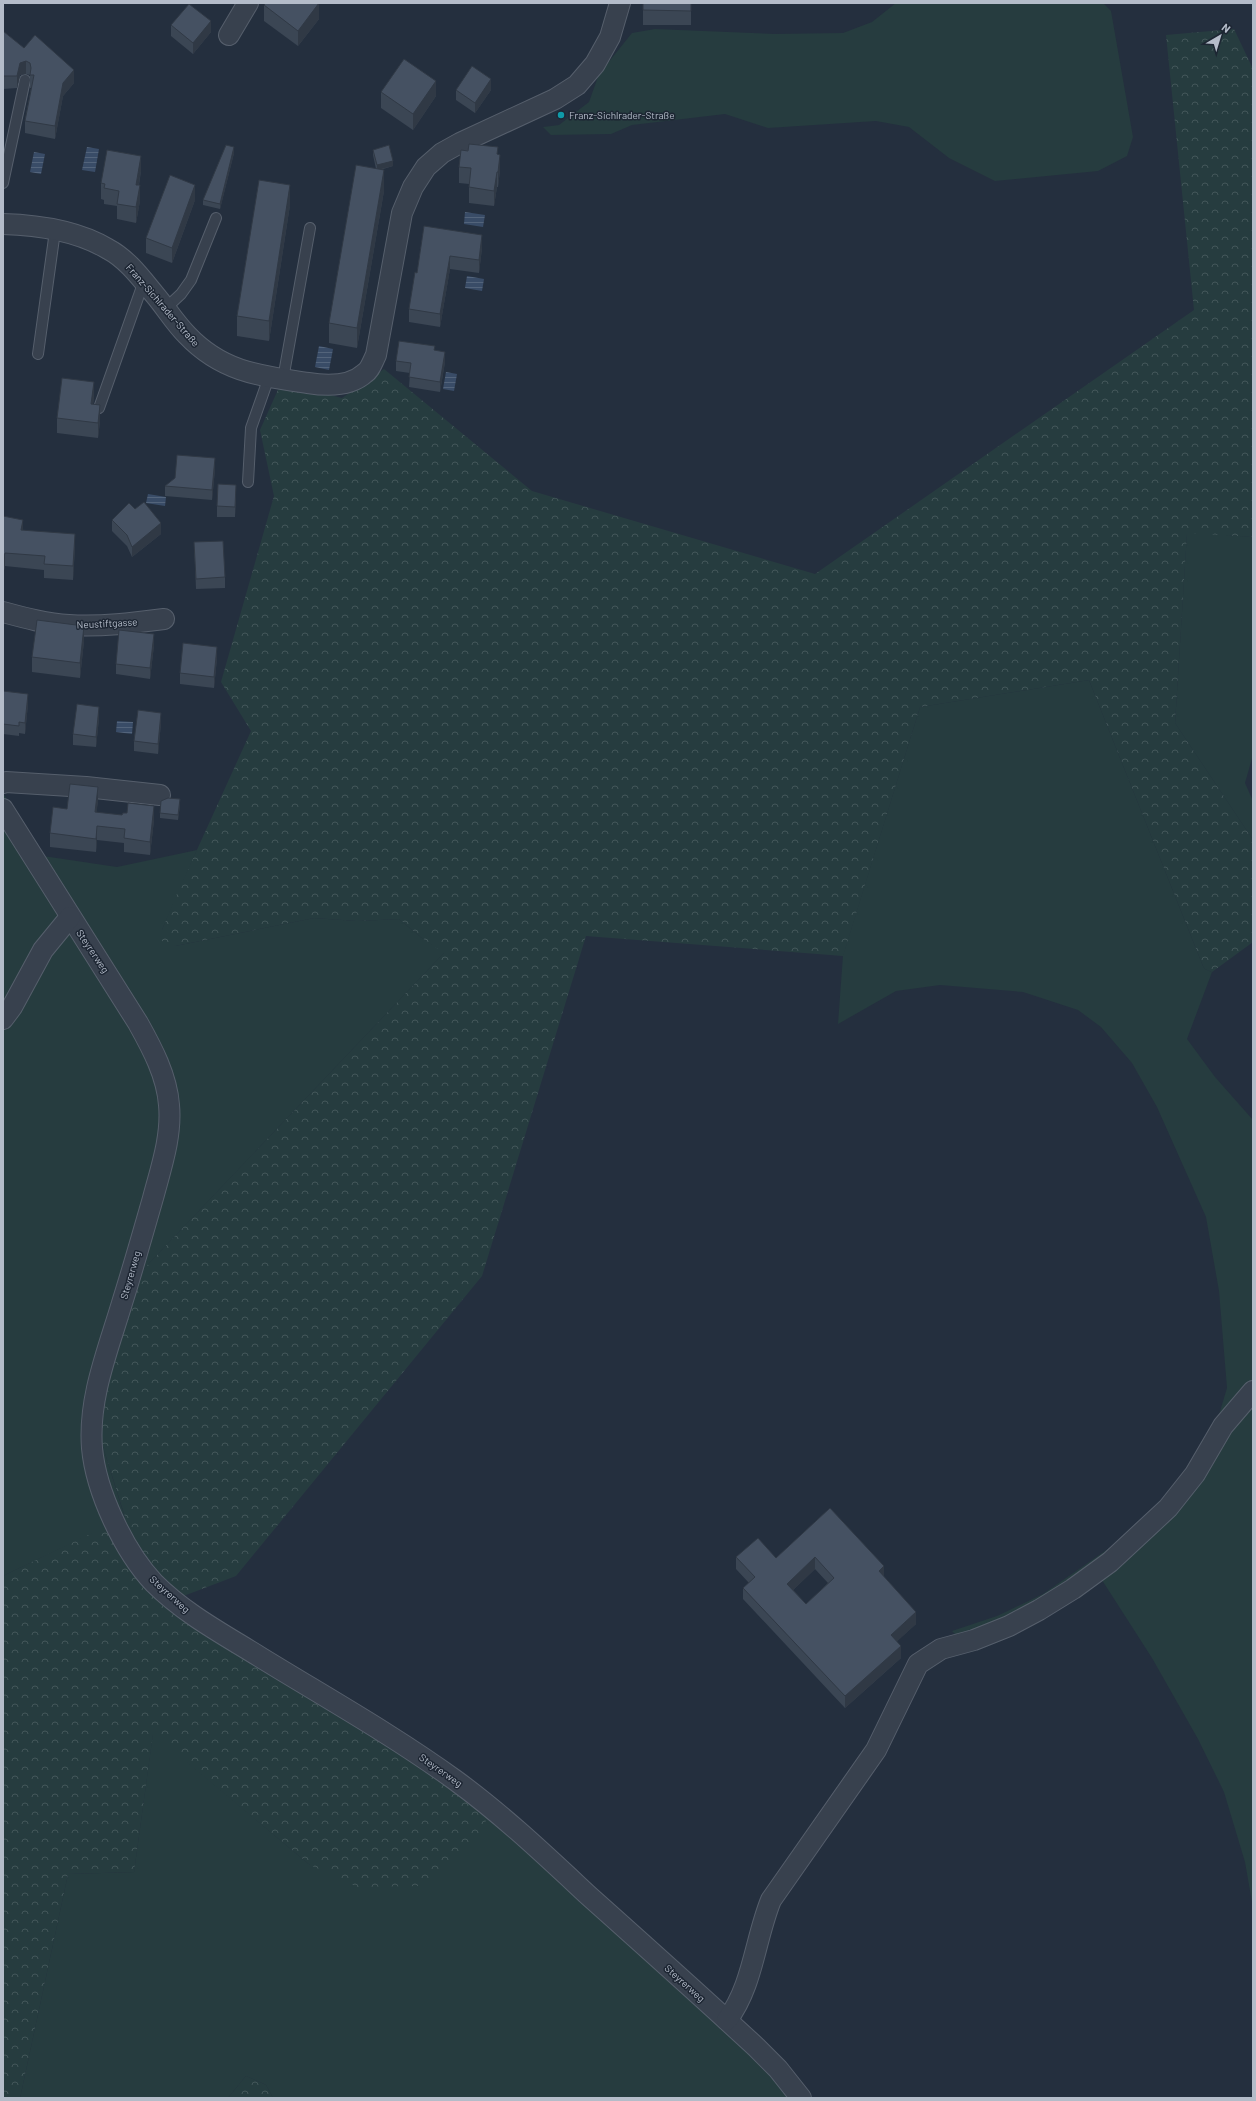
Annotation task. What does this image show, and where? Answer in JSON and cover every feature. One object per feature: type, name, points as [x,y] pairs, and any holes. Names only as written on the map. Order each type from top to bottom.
[{"type":"street","points":[[228,35],[248,3]]},
{"type":"street","name":"Franz-Sichlrader-Straße","points":[[3,224],[20,225],[84,237],[109,249],[125,261],[144,281],[186,334],[204,352],[222,363],[241,371],[276,378],[335,386],[350,382],[366,373],[376,355],[402,212],[413,187],[426,168],[442,153],[460,143],[555,99],[577,85],[595,64],[610,37],[620,3]]},
{"type":"street","name":"Neustiftgasse","points":[[3,612],[41,621],[68,625],[97,625],[164,619]]},
{"type":"street","points":[[3,783],[86,787],[160,795]]},
{"type":"street","points":[[3,809],[70,917]]},
{"type":"street","name":"Steyrerweg","points":[[3,1019],[12,1007],[43,950],[70,917],[138,1022],[155,1054],[169,1102],[169,1128],[162,1165],[94,1400],[92,1450],[98,1477],[109,1508],[123,1538],[137,1561],[153,1581],[196,1618],[412,1750],[458,1782],[516,1830],[727,2020],[778,2069],[801,2098]]},
{"type":"street","points":[[727,2020],[741,1997],[764,1917],[771,1900],[876,1750],[918,1664],[941,1649],[974,1640],[1009,1626],[1073,1589],[1110,1562],[1168,1508],[1195,1474],[1223,1426],[1253,1392]]},
{"type":"lane","points":[[3,183],[24,80]]},
{"type":"lane","points":[[166,308],[181,294],[192,280],[216,218]]},
{"type":"lane","points":[[248,482],[251,428],[276,378],[310,228]]},
{"type":"lane","points":[[38,354],[56,231]]},
{"type":"lane","points":[[99,408],[144,281]]},
{"type":"green space","points":[[896,3],[1103,3],[1111,11],[1133,137],[1127,156],[1098,171],[995,181],[949,158],[909,127],[876,121],[768,128],[725,114],[632,125],[611,134],[551,135],[543,127],[559,125],[589,102],[599,74],[632,33],[655,29],[774,34],[843,33],[872,22]]},
{"type":"green space","points":[[1234,29],[1253,69],[1253,537],[1187,533],[1175,723],[1253,840],[1253,942],[1212,972],[1205,969],[1203,966],[1089,680],[920,707],[843,956],[586,936],[482,1276],[236,1576],[173,1600],[491,1797],[482,1838],[422,1886],[357,1887],[310,1865],[153,1734],[134,1872],[68,1874],[20,2098],[3,2098],[3,1576],[125,1517],[91,1408],[120,1294],[444,953],[422,938],[399,919],[357,921],[314,918],[175,946],[162,941],[162,930],[176,896],[251,731],[221,682],[274,496],[260,430],[281,383],[342,398],[384,369],[532,491],[815,574],[1194,310],[1166,35]]},
{"type":"green space","points":[[1187,532],[1253,537],[1253,755],[1245,783],[1253,801],[1253,840],[1175,723]]},
{"type":"green space","points":[[1089,680],[1203,966],[1205,969],[1212,972],[1187,1039],[1215,1077],[1253,1120],[1253,1908],[1245,1862],[1224,1792],[1198,1739],[1152,1658],[1100,1577],[967,1647],[952,1631],[997,1616],[1043,1594],[1128,1535],[1176,1493],[1215,1428],[1227,1388],[1219,1291],[1206,1217],[1157,1107],[1132,1063],[1101,1027],[1078,1010],[1023,992],[940,985],[896,991],[838,1024],[843,955],[920,707]]},
{"type":"green space","points":[[3,793],[43,856],[117,867],[197,850],[162,930],[175,946],[314,918],[357,921],[399,919],[422,938],[445,952],[120,1294],[91,1408],[125,1518],[3,1576]]},
{"type":"green space","points":[[153,1733],[310,1865],[491,1797],[719,1999],[787,2066],[808,2098],[273,2098],[266,2085],[246,2076],[228,2098],[20,2098],[68,1874],[134,1872]]},
{"type":"green space","points":[[246,2076],[266,2085],[273,2098],[228,2098]]},
{"type":"water","points":[[87,147],[99,149],[95,172],[82,170]]},
{"type":"water","points":[[34,152],[45,154],[41,174],[30,172]]},
{"type":"water","points":[[465,212],[485,215],[483,227],[464,224]]},
{"type":"water","points":[[467,276],[484,279],[482,291],[465,288]]},
{"type":"water","points":[[319,346],[333,349],[329,370],[315,367]]},
{"type":"water","points":[[446,372],[457,374],[454,391],[443,389]]},
{"type":"water","points":[[148,494],[166,497],[165,506],[146,503]]},
{"type":"water","points":[[117,721],[133,722],[132,734],[116,732]]},
{"type":"building","points":[[266,3],[319,3],[298,31],[264,5]]},
{"type":"building","points":[[643,3],[691,3],[691,11],[643,10]]},
{"type":"building","points":[[189,4],[211,21],[193,43],[171,25]]},
{"type":"building","points":[[3,31],[24,48],[35,35],[74,70],[63,83],[55,126],[25,121],[34,75],[30,75],[30,63],[26,61],[20,63],[17,76],[3,76]]},
{"type":"building","points":[[404,59],[436,81],[413,114],[381,92]]},
{"type":"building","points":[[472,66],[491,79],[475,103],[456,90]]},
{"type":"building","points":[[469,144],[498,147],[497,154],[500,155],[494,191],[469,187],[471,168],[459,167],[461,150],[468,151]]},
{"type":"building","points":[[226,145],[234,147],[220,204],[203,200]]},
{"type":"building","points":[[389,145],[393,161],[377,165],[373,150]]},
{"type":"building","points":[[107,150],[141,156],[136,185],[140,185],[136,207],[117,204],[119,191],[104,188],[105,184],[101,183]]},
{"type":"building","points":[[356,165],[384,170],[357,328],[329,323]]},
{"type":"building","points":[[170,175],[195,185],[172,248],[146,238]]},
{"type":"building","points":[[259,180],[290,185],[269,321],[237,316]]},
{"type":"building","points":[[424,226],[482,235],[479,260],[450,256],[440,314],[409,309],[415,272],[417,273]]},
{"type":"building","points":[[399,341],[435,346],[434,350],[445,352],[440,382],[409,377],[411,363],[396,361]]},
{"type":"building","points":[[62,378],[94,382],[91,404],[100,405],[98,423],[57,418]]},
{"type":"building","points":[[177,455],[215,458],[212,490],[165,486],[175,478]]},
{"type":"building","points":[[218,484],[236,485],[235,507],[217,506]]},
{"type":"building","points":[[144,502],[161,523],[132,547],[127,535],[112,520],[129,503],[135,509]]},
{"type":"building","points":[[3,516],[23,520],[21,530],[75,534],[73,566],[44,564],[45,556],[5,553],[3,561]]},
{"type":"building","points":[[223,541],[225,577],[196,579],[194,542]]},
{"type":"building","points":[[37,620],[84,626],[80,663],[32,657]]},
{"type":"building","points":[[119,630],[154,634],[150,668],[116,664]]},
{"type":"building","points":[[183,643],[217,647],[214,677],[180,673]]},
{"type":"building","points":[[3,691],[28,694],[25,723],[19,722],[19,726],[3,724]]},
{"type":"building","points":[[77,704],[99,707],[96,737],[73,734]]},
{"type":"building","points":[[138,710],[161,713],[158,744],[134,741]]},
{"type":"building","points":[[70,784],[98,787],[95,812],[122,815],[123,813],[127,813],[128,803],[154,806],[150,842],[124,838],[125,829],[97,826],[96,839],[50,833],[53,807],[67,809]]},
{"type":"building","points":[[168,798],[180,799],[178,815],[160,813],[161,801]]},
{"type":"building","points":[[830,1508],[884,1566],[879,1571],[916,1612],[891,1635],[901,1646],[845,1696],[743,1588],[755,1577],[736,1557],[758,1538],[776,1558]],"holes":[[[815,1557],[834,1578],[806,1604],[787,1584]]]},
{"type":"place","name":"Franz-Sichlrader-Straße","points":[[561,115]]}]
